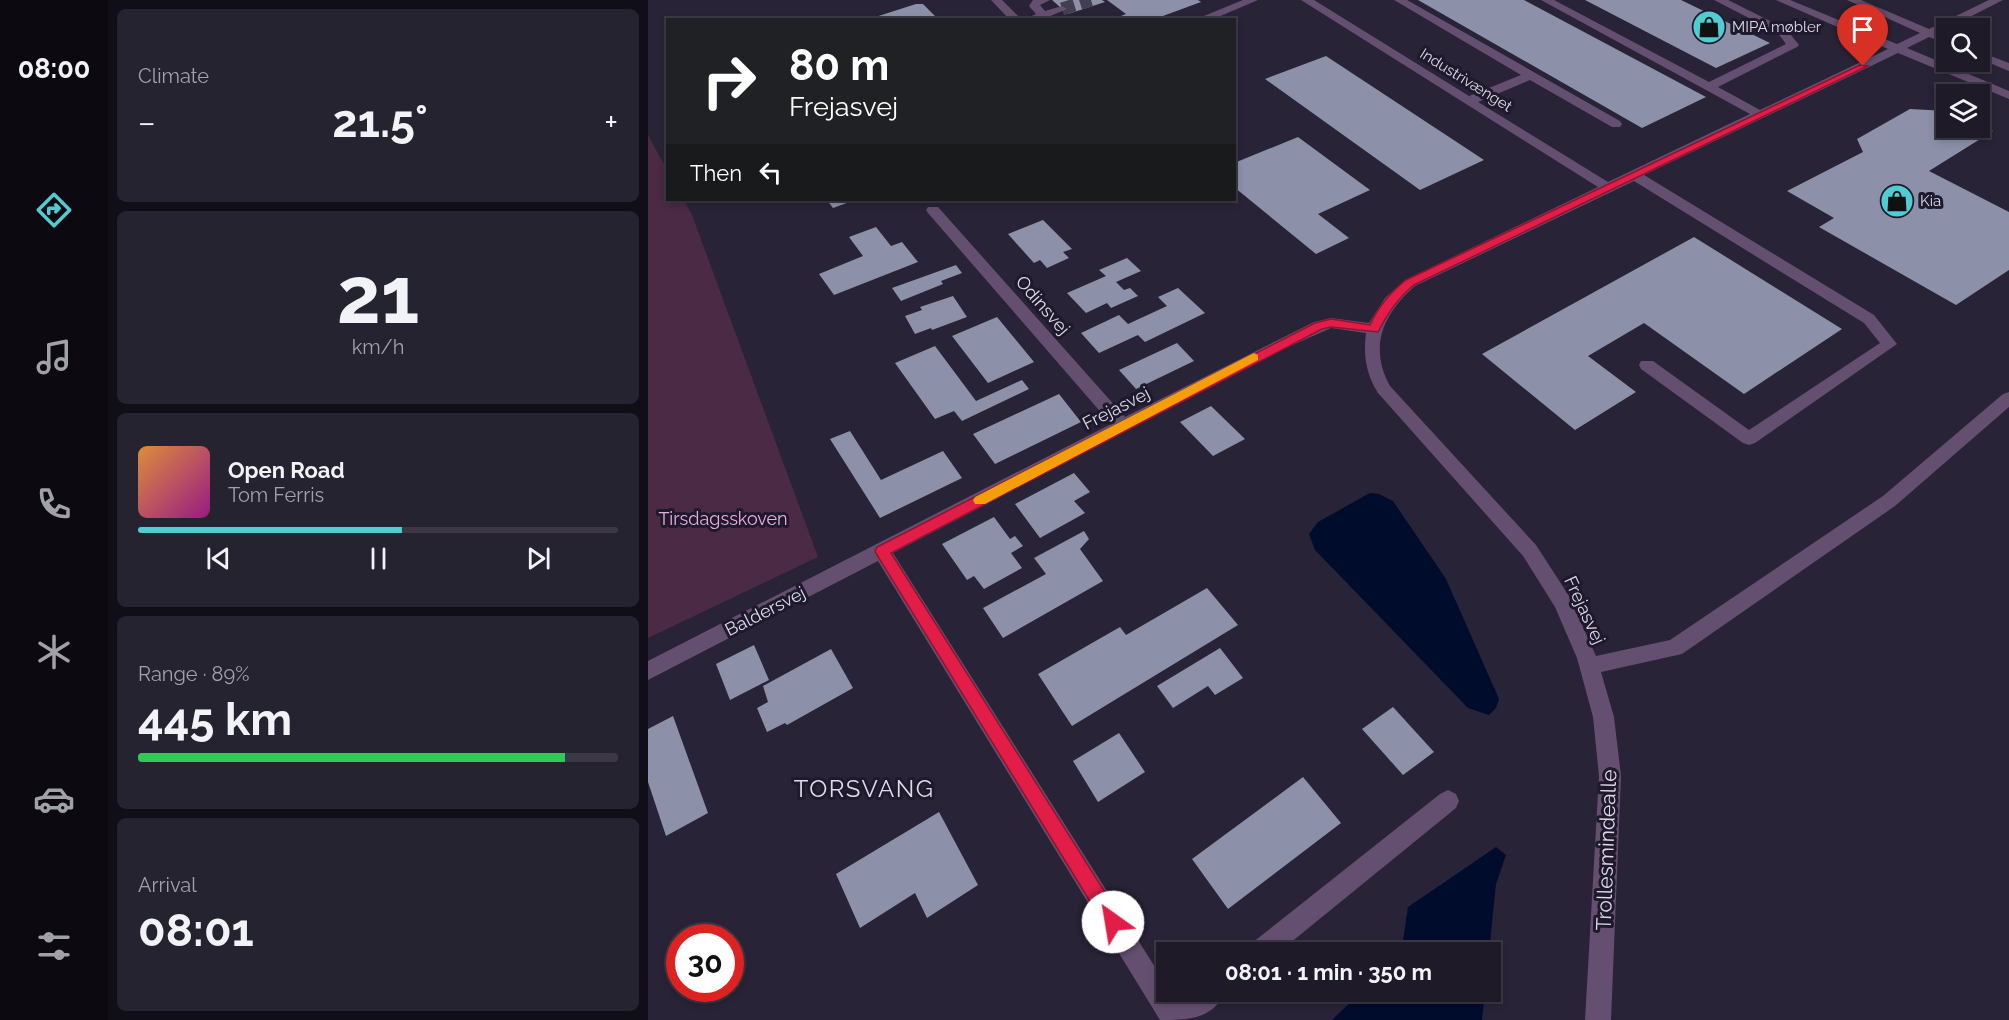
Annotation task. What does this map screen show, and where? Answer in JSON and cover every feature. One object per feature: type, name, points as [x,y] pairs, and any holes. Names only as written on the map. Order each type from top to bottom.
[{"type":"street","points":[[996,0],[1015,18]]},
{"type":"street","points":[[1043,15],[1034,6],[1035,3],[1045,0]]},
{"type":"street","points":[[1202,18],[1234,3],[1253,0]]},
{"type":"street","name":"Industrivænget","points":[[1306,0],[1608,188]]},
{"type":"street","points":[[1399,0],[1616,124]]},
{"type":"street","points":[[1546,0],[1761,115]]},
{"type":"street","points":[[1709,87],[1793,45],[1782,31],[1719,0]]},
{"type":"street","points":[[1781,0],[2009,95]]},
{"type":"street","points":[[1852,0],[1936,37]]},
{"type":"street","points":[[1373,329],[1380,315],[1397,293],[1410,283],[1998,0]]},
{"type":"street","points":[[1034,18],[1062,9]]},
{"type":"street","points":[[1990,60],[2009,67]]},
{"type":"street","points":[[1469,101],[1531,75]]},
{"type":"street","points":[[1634,176],[1869,320],[1889,344],[1749,439],[1647,365]]},
{"type":"street","name":"Odinsvej","points":[[933,210],[1124,426]]},
{"type":"street","name":"Frejasvej","points":[[882,551],[1319,326],[1331,323],[1373,329],[1371,341],[1376,375],[1394,402],[1511,528],[1544,570],[1580,636],[1591,674]]},
{"type":"street","points":[[1591,674],[1675,648],[1889,501],[2009,398]]},
{"type":"street","points":[[882,551],[1176,1020],[1199,1002]]},
{"type":"street","name":"Baldersvej","points":[[648,671],[882,551]]},
{"type":"street","name":"Trollesmindealle","points":[[1591,674],[1608,748],[1610,811],[1599,1020]]},
{"type":"street","points":[[1273,942],[1448,801]]},
{"type":"green space","name":"Tirsdagsskoven","points":[[648,135],[666,168],[666,201],[685,201],[692,215],[818,557],[648,638]]},
{"type":"water","points":[[1370,493],[1379,494],[1393,501],[1446,579],[1499,699],[1496,708],[1489,715],[1468,708],[1315,550],[1309,534],[1318,522]]},
{"type":"water","points":[[1496,847],[1506,855],[1496,884],[1490,942],[1402,942],[1408,907]]},
{"type":"water","points":[[1351,1002],[1484,1002],[1482,1020],[1332,1020]]},
{"type":"building","points":[[1052,0],[1102,0],[1105,2],[1068,14]]},
{"type":"building","points":[[1107,0],[1198,0],[1201,2],[1157,18],[1116,18],[1126,14]]},
{"type":"building","points":[[1418,0],[1524,0],[1706,97],[1642,128]]},
{"type":"building","points":[[1585,0],[1681,0],[1770,43],[1716,68]]},
{"type":"building","points":[[916,4],[923,4],[936,17],[934,18],[872,18]]},
{"type":"building","points":[[1326,56],[1484,160],[1420,190],[1265,79]]},
{"type":"building","name":"Kia","points":[[1910,109],[1936,110],[1936,138],[1982,138],[1929,171],[2009,212],[2009,270],[1956,305],[1819,227],[1834,218],[1787,191],[1863,152],[1857,139]]},
{"type":"building","points":[[1298,137],[1370,190],[1318,214],[1349,238],[1316,254],[1236,189],[1236,162]]},
{"type":"building","points":[[828,201],[852,201],[833,208]]},
{"type":"building","points":[[1043,220],[1072,249],[1063,252],[1069,258],[1047,268],[1040,260],[1034,263],[1008,234]]},
{"type":"building","points":[[876,227],[891,246],[902,242],[918,262],[834,295],[819,274],[863,256],[849,237]]},
{"type":"building","points":[[1694,237],[1842,329],[1744,394],[1644,323],[1588,356],[1636,392],[1575,430],[1482,354]]},
{"type":"building","points":[[1127,258],[1141,271],[1116,282],[1124,290],[1130,288],[1138,296],[1111,308],[1107,303],[1086,313],[1067,293],[1106,276],[1099,270]]},
{"type":"building","points":[[956,265],[962,273],[941,281],[943,284],[901,301],[892,288]]},
{"type":"building","points":[[1178,288],[1205,313],[1145,342],[1138,335],[1099,353],[1081,333],[1119,315],[1128,324],[1167,306],[1158,297]]},
{"type":"building","points":[[953,296],[967,317],[915,334],[905,316],[922,310],[920,307]]},
{"type":"building","points":[[997,317],[1034,362],[988,383],[952,336]]},
{"type":"building","points":[[1177,343],[1194,361],[1136,389],[1119,370]]},
{"type":"building","points":[[935,346],[976,401],[1022,380],[1029,389],[962,421],[954,411],[935,419],[895,363]]},
{"type":"building","points":[[1059,394],[1081,422],[995,464],[973,434]]},
{"type":"building","points":[[1211,406],[1245,439],[1213,456],[1180,422]]},
{"type":"building","points":[[850,431],[881,480],[943,451],[962,478],[880,518],[830,439]]},
{"type":"building","points":[[1074,473],[1090,492],[1074,501],[1085,513],[1040,538],[1015,504]]},
{"type":"building","points":[[994,517],[1010,539],[1015,536],[1023,546],[1011,553],[1022,568],[984,589],[974,576],[967,580],[942,544]]},
{"type":"building","points":[[1084,531],[1089,539],[1080,549],[1103,581],[1003,638],[983,608],[1046,574],[1034,558]]},
{"type":"building","points":[[1207,588],[1238,625],[1072,726],[1038,674],[1120,627],[1126,635]]},
{"type":"building","points":[[754,645],[769,680],[730,700],[716,664]]},
{"type":"building","points":[[1220,648],[1243,678],[1215,695],[1208,686],[1173,708],[1157,686]]},
{"type":"building","points":[[831,649],[853,688],[787,725],[785,723],[767,732],[757,708],[768,702],[763,686]]},
{"type":"building","points":[[1393,707],[1434,752],[1403,775],[1362,729]]},
{"type":"building","points":[[673,716],[708,813],[666,836],[648,782],[648,729]]},
{"type":"building","points":[[1119,733],[1145,772],[1098,802],[1073,761]]},
{"type":"building","points":[[1303,777],[1341,823],[1228,909],[1192,859]]},
{"type":"building","points":[[939,812],[978,885],[927,918],[915,893],[860,928],[836,874]]},
{"type":"tunnel","points":[[1062,9],[1091,0]]},
{"type":"slow traffic","points":[[980,500],[1254,358]]},
{"type":"place","name":"MIPA møbler","points":[[1709,27]]},
{"type":"place","name":"Kia","points":[[1897,201]]},
{"type":"district","name":"TORSVANG","points":[[864,788]]},
{"type":"route","points":[[1113,922],[882,551],[1262,353],[1319,326],[1331,323],[1373,329],[1380,315],[1397,293],[1410,283],[1863,66]]}]
